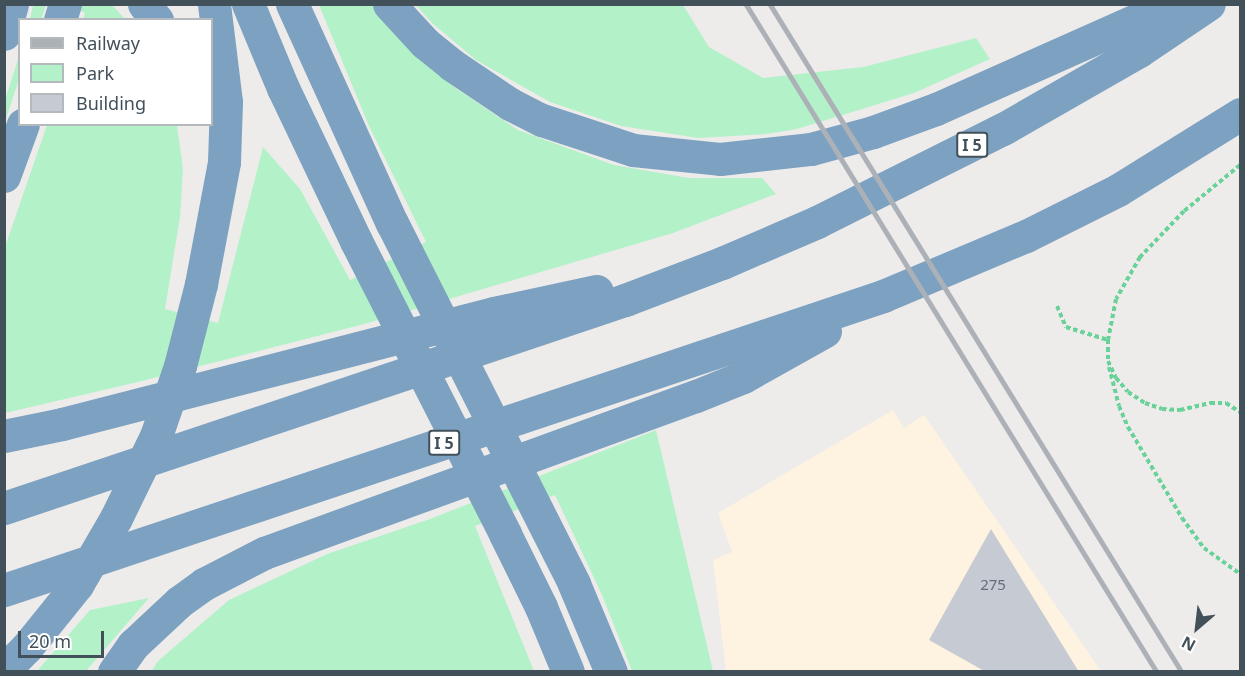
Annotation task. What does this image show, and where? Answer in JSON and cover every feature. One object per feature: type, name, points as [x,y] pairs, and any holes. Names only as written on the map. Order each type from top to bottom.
[{"type":"highway","points":[[144,4],[155,18]]},
{"type":"highway","points":[[4,670],[27,647],[77,585],[116,518],[156,436],[180,366],[201,284],[224,162],[226,102],[214,4]]},
{"type":"highway","points":[[248,4],[283,88],[356,241],[506,534],[550,626],[568,672]]},
{"type":"highway","points":[[292,4],[392,223],[544,521],[596,632],[610,672]]},
{"type":"highway","points":[[388,4],[425,43],[452,65],[480,86],[542,120],[633,150],[720,159],[811,149],[873,132],[936,109],[1172,4]]},
{"type":"highway","name":"I 5","points":[[4,508],[614,304],[722,263],[817,222],[1003,129],[1139,51],[1209,4]]},
{"type":"highway","name":"I 5","points":[[4,590],[883,296],[978,258],[1119,190],[1240,114]]},
{"type":"highway","points":[[4,176],[22,126]]},
{"type":"highway","points":[[201,284],[206,186],[204,126]]},
{"type":"highway","points":[[4,436],[85,418],[494,313],[722,263]]},
{"type":"highway","points":[[114,672],[154,623],[187,596],[232,569],[296,541],[696,396],[781,357],[883,296]]},
{"type":"path","points":[[1240,165],[1184,211],[1140,257],[1116,299],[1108,340],[1108,361],[1119,406],[1164,489],[1204,548],[1240,574]]},
{"type":"path","points":[[1057,306],[1066,327],[1080,334],[1108,340]]},
{"type":"path","points":[[1108,361],[1116,378],[1128,392],[1145,403],[1162,409],[1180,410],[1210,403],[1226,403],[1240,411]]},
{"type":"shaded area","points":[[893,410],[904,428],[924,415],[1101,671],[726,671],[713,560],[732,552],[718,513]]},
{"type":"green space","points":[[33,5],[46,5],[41,18],[30,18]]},
{"type":"green space","points":[[70,5],[112,5],[124,18],[83,18],[85,13]]},
{"type":"green space","points":[[319,5],[372,5],[454,87],[518,130],[614,165],[689,178],[762,178],[776,194],[673,233],[368,323],[138,382],[5,413],[5,247],[47,126],[177,126],[183,169],[180,217],[165,309],[218,323],[263,147],[300,189],[350,280],[426,242],[369,126]]},
{"type":"green space","points":[[416,5],[683,5],[709,47],[763,78],[863,67],[976,38],[990,59],[914,93],[797,129],[767,134],[698,138],[621,126],[550,102],[476,60],[432,23]]},
{"type":"green space","points":[[18,59],[18,82],[5,122],[5,100]]},
{"type":"green space","points":[[656,430],[713,671],[632,671],[602,595],[555,495],[475,526],[534,671],[151,672],[158,661],[229,600],[327,554],[430,519]]},
{"type":"green space","points":[[149,598],[86,671],[37,671],[90,610]]},
{"type":"building","points":[[991,529],[1079,672],[986,672],[929,640]]},
{"type":"railway","points":[[746,4],[1157,672]]},
{"type":"railway","points":[[770,4],[1182,672]]}]
